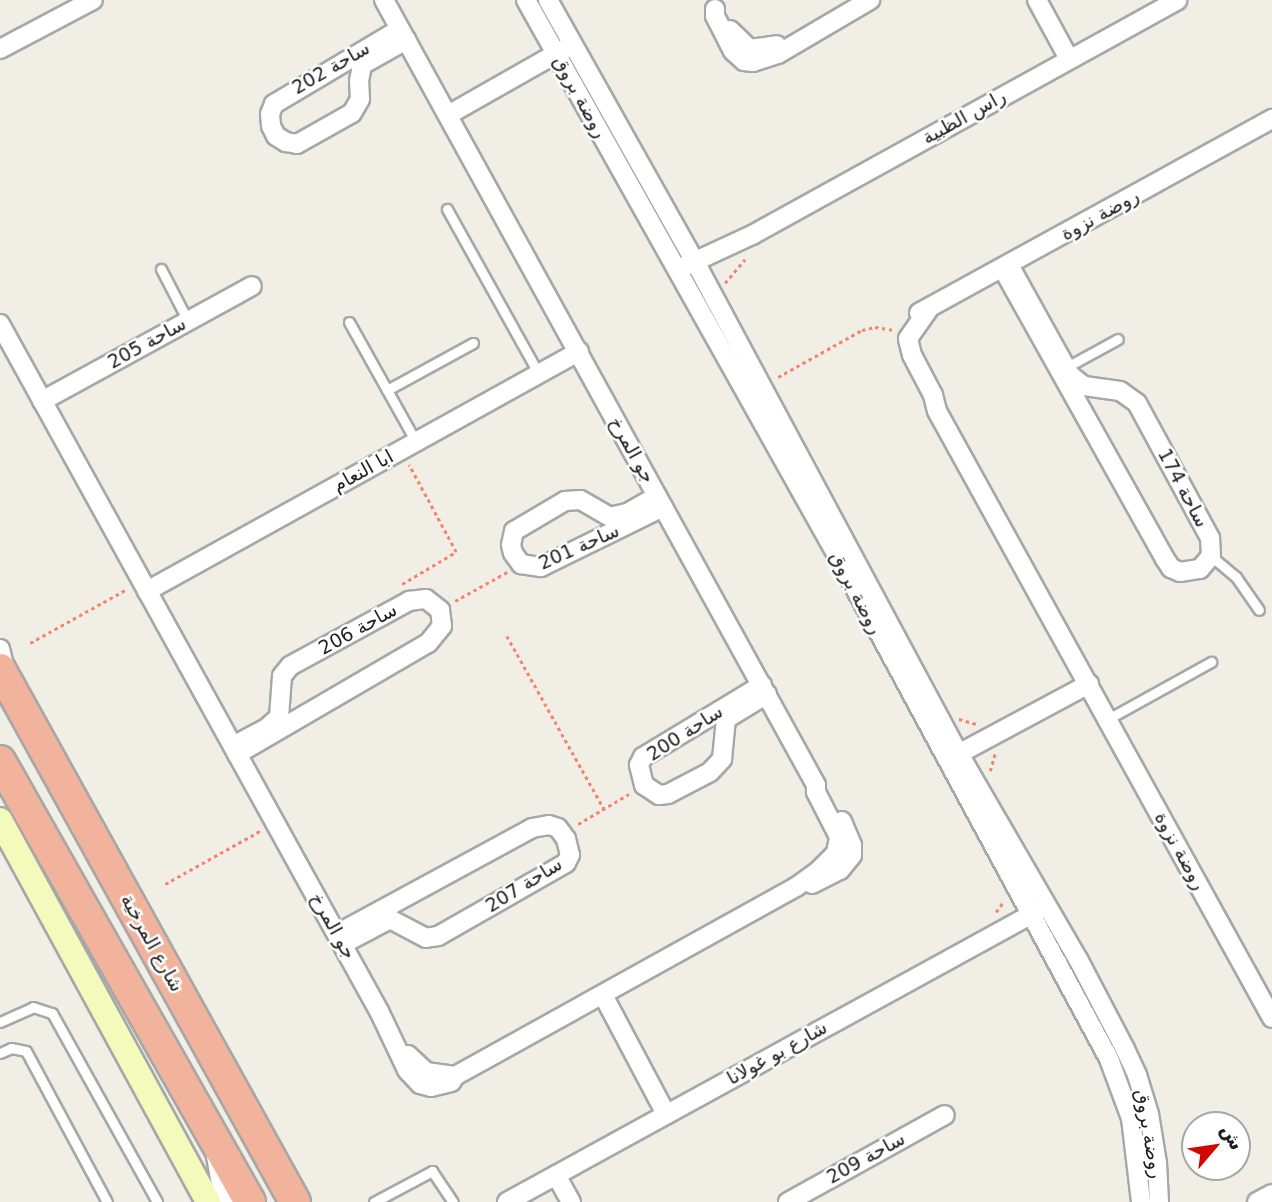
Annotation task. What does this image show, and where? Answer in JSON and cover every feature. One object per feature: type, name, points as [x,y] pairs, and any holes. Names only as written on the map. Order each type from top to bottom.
[{"type":"highway","name":"شارع المرخية","points":[[4,677],[295,1197]]},
{"type":"highway","points":[[0,761],[250,1202]]},
{"type":"main road","points":[[0,820],[208,1202]]},
{"type":"street","points":[[0,49],[92,0]]},
{"type":"street","name":"جو المرخ","points":[[0,324],[379,1011],[386,1016],[416,1065],[432,1074],[455,1076],[796,887],[830,861],[838,846],[836,830],[816,792],[816,785],[384,0]]},
{"type":"street","name":"روضة بروق","points":[[526,0],[848,575],[1039,910],[1138,1075],[1149,1114],[1157,1163],[1159,1202]]},
{"type":"street","name":"روضة بروق","points":[[548,0],[697,266],[952,757]]},
{"type":"street","points":[[712,5],[737,40],[750,49],[774,47],[817,25],[821,27],[870,0]]},
{"type":"street","points":[[1037,0],[1069,59]]},
{"type":"street","name":"راس الظبية","points":[[679,276],[1177,0]]},
{"type":"street","name":"ساحة 202","points":[[403,34],[362,65],[359,80],[360,99],[352,113],[298,144],[286,142],[276,136],[271,126],[270,114],[274,104],[331,68],[403,34]]},
{"type":"street","points":[[448,115],[572,44]]},
{"type":"street","points":[[331,68],[359,80]]},
{"type":"street","name":"روضة نزوة","points":[[937,411],[926,400],[899,350],[898,330],[915,314],[928,310],[1272,121]]},
{"type":"street","points":[[1006,267],[1087,421],[1171,568],[1189,573],[1200,569],[1211,556]]},
{"type":"street","name":"ساحة 174","points":[[1006,267],[1074,380],[1084,386],[1120,391],[1137,402],[1210,538],[1211,556]]},
{"type":"street","name":"ساحة 205","points":[[42,401],[252,286]]},
{"type":"street","name":"روضة نزوة","points":[[928,310],[908,339],[912,355],[933,395],[937,411],[1272,1018]]},
{"type":"street","name":"ابا النعام","points":[[144,586],[409,446],[579,352]]},
{"type":"street","points":[[1087,421],[1090,403],[1101,388]]},
{"type":"street","name":"ساحة 201","points":[[580,500],[611,517],[660,502],[592,543],[541,567],[522,564],[511,545],[511,538],[519,527],[565,501],[580,500]]},
{"type":"street","points":[[592,543],[597,527],[595,510]]},
{"type":"street","name":"ساحة 206","points":[[235,750],[274,723],[281,711],[286,669],[417,598],[426,599],[440,610]]},
{"type":"street","points":[[235,750],[313,711],[435,638],[442,626],[440,610]]},
{"type":"street","name":"شارع المرخية","points":[[0,649],[4,677]]},
{"type":"street","points":[[952,757],[1089,684]]},
{"type":"street","name":"ساحة 200","points":[[765,690],[731,714],[724,724],[722,759],[710,772],[668,794],[652,792],[644,785],[639,765],[643,757],[695,725],[765,690]]},
{"type":"street","points":[[282,695],[295,707],[313,711]]},
{"type":"street","points":[[695,725],[710,729],[723,739]]},
{"type":"street","name":"ساحة 207","points":[[542,825],[558,828],[563,833],[570,855],[558,868],[432,939],[426,939],[395,920],[385,920],[340,939],[410,895],[542,825]]},
{"type":"street","points":[[408,927],[405,911],[410,895]]},
{"type":"street","name":"روضة بروق","points":[[1039,910],[1062,968],[1120,1083],[1131,1118],[1141,1202]]},
{"type":"street","name":"شارع بو غولانا","points":[[508,1202],[1039,910]]},
{"type":"street","points":[[603,995],[666,1114]]},
{"type":"street","name":"ساحة 209","points":[[788,1202],[945,1115]]},
{"type":"street","points":[[212,1135],[224,1202]]},
{"type":"street","points":[[556,1175],[571,1202]]},
{"type":"street","points":[[1258,1202],[1272,1194]]},
{"type":"lane","points":[[447,209],[539,374]]},
{"type":"lane","points":[[161,269],[188,321]]},
{"type":"lane","points":[[349,322],[387,390],[409,446]]},
{"type":"lane","points":[[1065,368],[1118,339]]},
{"type":"lane","points":[[387,390],[473,343]]},
{"type":"lane","points":[[1211,556],[1236,577],[1259,610]]},
{"type":"lane","points":[[1108,719],[1211,662]]},
{"type":"lane","points":[[0,1022],[33,1007],[52,1013],[157,1202]]},
{"type":"lane","points":[[0,1054],[11,1048],[26,1051],[107,1202]]},
{"type":"lane","points":[[374,1202],[432,1171],[453,1202]]},
{"type":"path","points":[[772,380],[862,330],[875,327],[898,330]]},
{"type":"path","points":[[400,606],[392,590],[456,552],[409,446]]},
{"type":"path","points":[[440,610],[522,564]]},
{"type":"path","points":[[30,643],[144,586]]},
{"type":"path","points":[[507,636],[604,809]]},
{"type":"path","points":[[563,833],[644,785]]},
{"type":"path","points":[[165,884],[275,822]]}]
